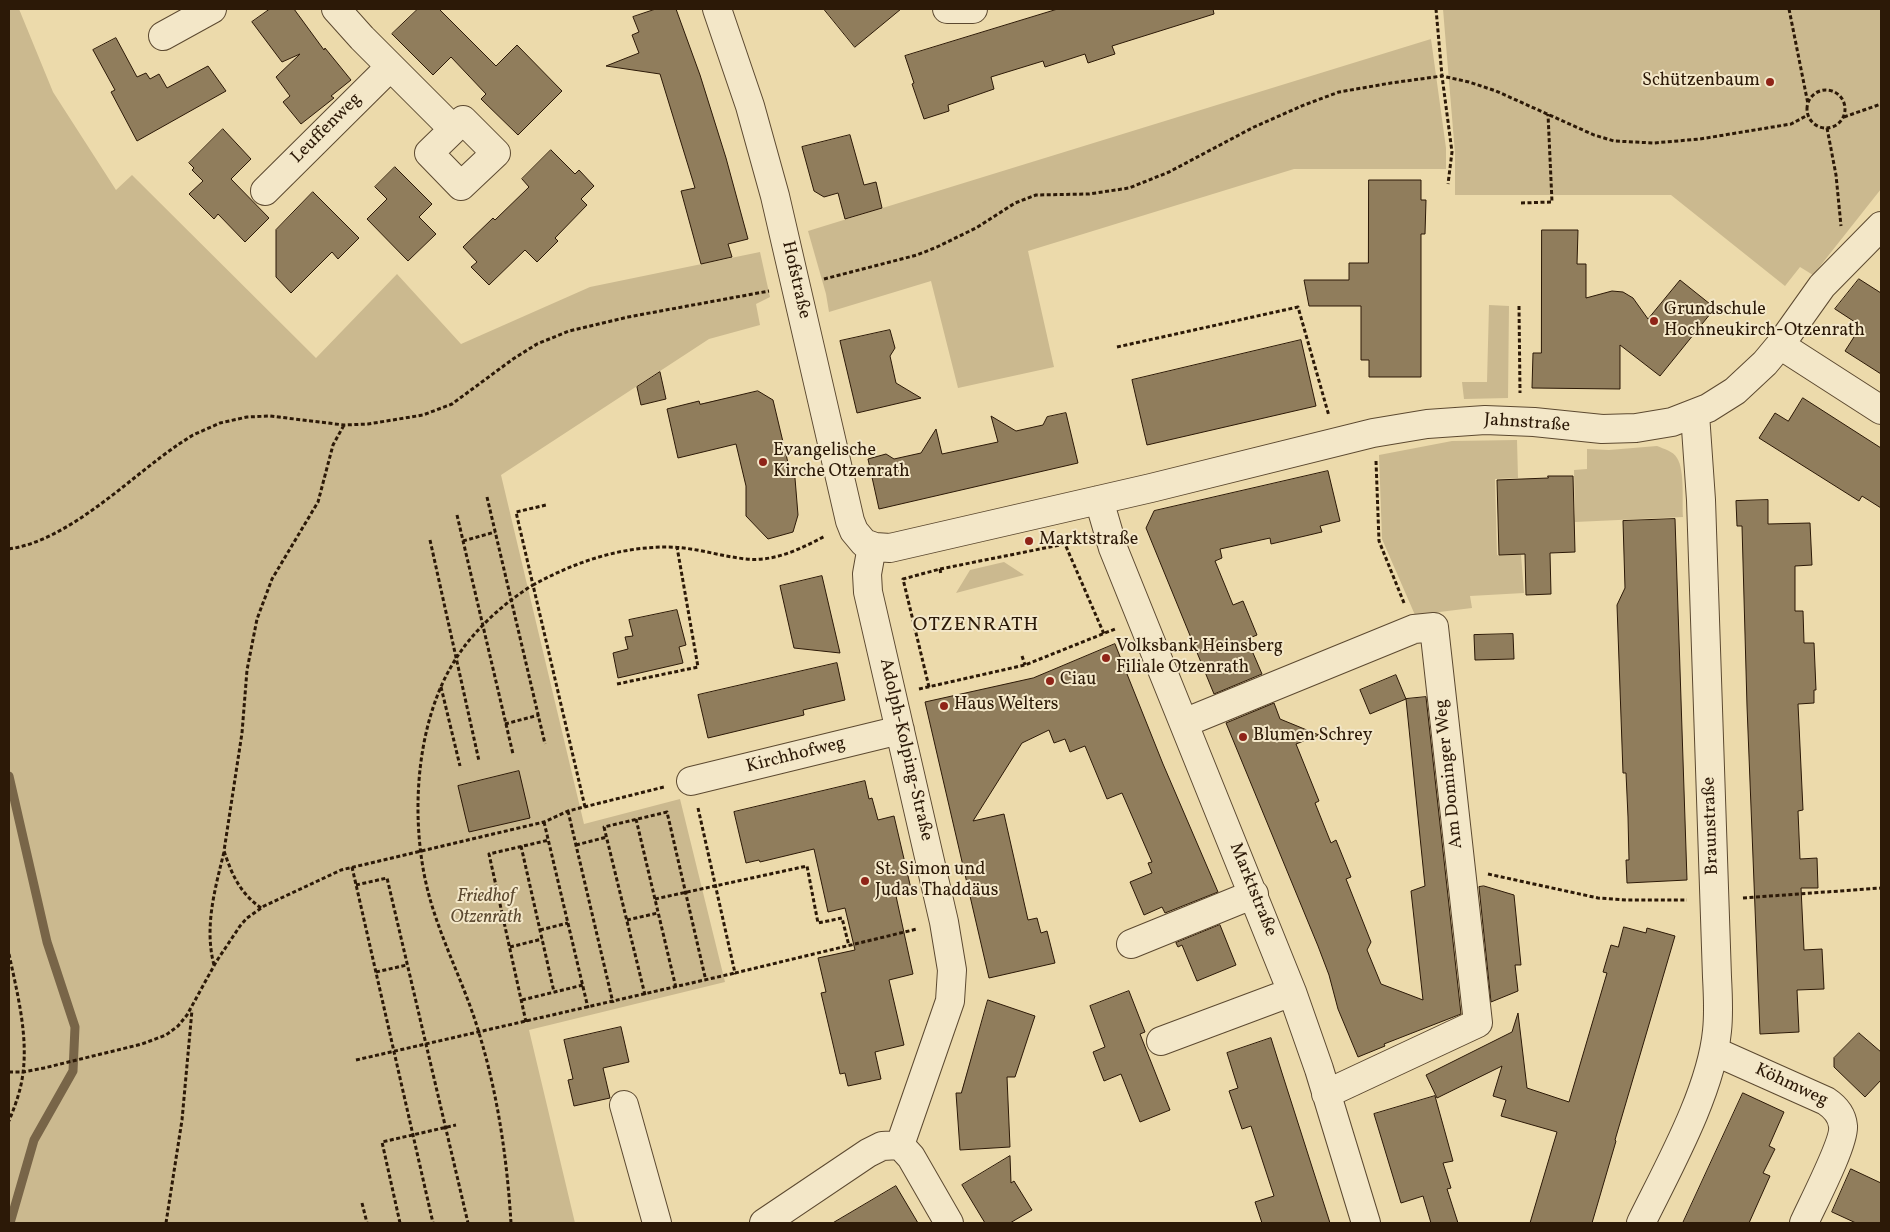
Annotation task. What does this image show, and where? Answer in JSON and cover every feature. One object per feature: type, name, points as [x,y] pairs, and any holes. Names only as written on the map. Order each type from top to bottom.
[{"type":"street","points":[[163,36],[212,9]]},
{"type":"street","points":[[336,9],[390,67],[453,129]]},
{"type":"street","name":"Hofstraße","points":[[717,9],[758,135],[796,286],[850,521],[858,538],[872,546]]},
{"type":"street","points":[[947,9],[973,9]]},
{"type":"street","name":"Leuffenweg","points":[[265,190],[390,67]]},
{"type":"street","name":"Jahnstraße","points":[[1099,500],[1373,433],[1420,425],[1466,420],[1520,421],[1580,428],[1622,429],[1660,425],[1695,414],[1735,391],[1759,369],[1780,345],[1822,286],[1881,226]]},
{"type":"street","points":[[1780,345],[1881,410]]},
{"type":"street","name":"Braunstraße","points":[[1641,1223],[1695,1108],[1709,1070],[1717,1032],[1718,1005],[1702,500],[1695,414]]},
{"type":"street","points":[[872,546],[882,548],[896,546],[1099,500]]},
{"type":"street","name":"Marktstraße","points":[[1099,500],[1113,548],[1292,992],[1366,1223]]},
{"type":"street","name":"Adolph-Kolping-Straße","points":[[872,546],[867,586],[944,922],[952,970],[950,1001],[900,1145]]},
{"type":"street","name":"Am Dominger Weg","points":[[1326,1094],[1478,1023],[1434,627],[1414,629]]},
{"type":"street","points":[[1184,723],[1414,629]]},
{"type":"street","name":"Kirchhofweg","points":[[691,781],[900,730]]},
{"type":"street","points":[[1131,944],[1254,894]]},
{"type":"street","points":[[1161,1041],[1292,992]]},
{"type":"street","name":"Köhmweg","points":[[1714,1050],[1826,1102],[1838,1112],[1843,1124],[1841,1140],[1804,1223]]},
{"type":"street","points":[[624,1105],[657,1223]]},
{"type":"street","points":[[764,1223],[868,1153],[882,1146],[900,1145],[910,1157],[949,1223]]},
{"type":"path","points":[[1436,9],[1452,152],[1448,184]]},
{"type":"path","points":[[1789,9],[1808,105],[1808,116],[1817,125],[1827,128],[1837,124],[1843,117],[1881,104]]},
{"type":"path","points":[[9,549],[28,544],[63,528],[89,512],[193,435],[220,423],[246,417],[270,416],[344,425],[368,424],[410,418],[444,409],[529,349],[575,329],[628,317],[796,286],[924,252],[958,238],[992,219],[1015,203],[1036,194],[1102,192],[1129,188],[1154,179],[1261,124],[1322,98],[1362,88],[1442,76],[1482,86],[1604,139],[1654,143],[1791,124],[1808,116]]},
{"type":"path","points":[[1808,105],[1815,94],[1820,91],[1833,91],[1843,99],[1845,105],[1843,117]]},
{"type":"path","points":[[1521,203],[1552,202],[1548,114]]},
{"type":"path","points":[[1827,128],[1836,175],[1845,264]]},
{"type":"path","points":[[1519,306],[1520,421]]},
{"type":"path","points":[[1117,347],[1298,307],[1337,442]]},
{"type":"path","points":[[214,965],[210,951],[210,915],[224,851],[242,733],[247,670],[257,619],[272,578],[318,502],[333,445],[344,425]]},
{"type":"path","points":[[1373,433],[1379,542],[1414,629]]},
{"type":"path","points":[[487,497],[545,744]]},
{"type":"path","points":[[546,505],[516,512],[585,807]]},
{"type":"path","points":[[457,515],[513,754]]},
{"type":"path","points":[[511,1223],[502,1135],[479,1032],[434,913],[421,852],[419,798],[423,752],[427,726],[441,687],[456,657],[482,627],[510,600],[569,567],[605,555],[647,548],[676,547],[698,549],[743,559],[769,558],[798,550],[850,521]]},
{"type":"path","points":[[462,541],[495,532]]},
{"type":"path","points":[[430,540],[479,761]]},
{"type":"path","points":[[929,687],[903,579],[940,569],[1064,544],[1104,634]]},
{"type":"path","points":[[617,684],[698,667],[676,547]]},
{"type":"path","points":[[940,569],[941,574]]},
{"type":"path","points":[[892,695],[1025,665],[1142,619]]},
{"type":"path","points":[[1022,656],[1025,665]]},
{"type":"path","points":[[441,687],[460,766]]},
{"type":"path","points":[[505,724],[539,715]]},
{"type":"path","points":[[9,1072],[24,1072],[142,1044],[166,1035],[178,1026],[192,1007],[224,948],[247,918],[261,908],[341,870],[544,822],[568,811],[691,781],[735,973]]},
{"type":"path","points":[[568,811],[613,1003]]},
{"type":"path","points":[[645,995],[604,827],[636,819],[667,812],[706,981]]},
{"type":"path","points":[[636,819],[676,988]]},
{"type":"path","points":[[544,822],[588,1008]]},
{"type":"path","points":[[576,845],[606,838]]},
{"type":"path","points":[[526,1022],[489,854],[548,840]]},
{"type":"path","points":[[521,846],[554,992]]},
{"type":"path","points":[[224,851],[230,869],[248,899],[261,908]]},
{"type":"path","points":[[655,898],[807,866],[818,923],[842,918],[849,946]]},
{"type":"path","points":[[352,867],[433,1223]]},
{"type":"path","points":[[1461,868],[1598,898],[1627,900],[1714,899],[1881,888]]},
{"type":"path","points":[[356,885],[387,878],[468,1223]]},
{"type":"path","points":[[627,920],[658,913]]},
{"type":"path","points":[[356,1060],[613,1003],[944,922]]},
{"type":"path","points":[[540,930],[568,923]]},
{"type":"path","points":[[510,947],[542,939]]},
{"type":"path","points":[[9,954],[23,1032],[24,1072],[9,1121]]},
{"type":"path","points":[[376,972],[407,965]]},
{"type":"path","points":[[522,1000],[583,985]]},
{"type":"path","points":[[166,1223],[182,1120],[192,1007]]},
{"type":"path","points":[[400,1223],[382,1142],[456,1125]]},
{"type":"path","points":[[362,1203],[367,1223]]},
{"type":"green space","name":"Friedhof Otzenrath","points":[[9,9],[19,9],[53,92],[116,190],[132,175],[316,358],[397,274],[461,344],[590,287],[760,252],[770,297],[756,304],[760,325],[709,339],[501,475],[584,824],[680,799],[725,982],[529,1030],[575,1223],[9,1223]]},
{"type":"green space","points":[[1443,9],[1881,9],[1881,189],[1813,275],[1800,267],[1785,286],[1671,195],[1455,195],[1455,153]]},
{"type":"green space","points":[[1431,39],[1446,148],[1446,169],[1294,169],[1028,251],[1054,367],[958,388],[931,281],[829,312],[826,294],[808,231]]},
{"type":"green space","points":[[1489,305],[1509,306],[1508,398],[1464,399],[1462,382],[1487,382]]},
{"type":"green space","points":[[1517,440],[1518,478],[1495,479],[1497,555],[1521,555],[1524,593],[1470,596],[1472,608],[1415,615],[1382,539],[1379,455],[1452,441]]},
{"type":"green space","points":[[1657,446],[1673,454],[1680,463],[1683,517],[1575,522],[1574,470],[1587,469],[1587,449],[1609,450]]},
{"type":"green space","points":[[1004,562],[1024,575],[956,593],[970,570]]},
{"type":"building","points":[[270,9],[294,9],[324,50],[325,48],[351,80],[331,96],[334,98],[301,124],[283,102],[290,96],[276,77],[300,54],[282,62],[252,22]]},
{"type":"building","points":[[418,9],[439,9],[496,66],[517,45],[562,91],[518,135],[481,99],[486,94],[451,57],[433,75],[392,34]]},
{"type":"building","points":[[656,9],[676,9],[700,75],[726,158],[748,239],[728,244],[732,257],[701,264],[681,191],[695,188],[660,74],[606,66],[639,53],[632,35],[639,32],[633,17]]},
{"type":"building","points":[[824,9],[901,9],[855,47]]},
{"type":"building","points":[[1058,9],[1213,9],[1214,14],[1112,46],[1115,54],[1088,63],[1085,54],[1045,67],[1043,61],[991,77],[994,89],[948,105],[949,111],[924,119],[905,56]]},
{"type":"building","points":[[116,38],[137,77],[146,73],[150,79],[159,74],[167,88],[208,66],[226,91],[137,141],[111,92],[115,90],[93,50]]},
{"type":"building","points":[[223,129],[251,159],[231,179],[269,218],[245,242],[218,214],[214,219],[189,194],[203,181],[192,170],[194,168],[189,163]]},
{"type":"building","points":[[850,135],[864,185],[876,182],[882,208],[845,219],[838,193],[824,197],[814,191],[802,147]]},
{"type":"building","points":[[551,150],[575,174],[579,170],[594,186],[581,199],[587,205],[555,238],[558,241],[537,262],[525,250],[489,285],[471,267],[477,262],[463,247],[493,218],[495,220],[529,187],[522,179]]},
{"type":"building","points":[[395,167],[432,204],[419,217],[436,234],[408,261],[367,219],[387,199],[375,187]]},
{"type":"building","points":[[1369,180],[1421,180],[1421,200],[1426,200],[1425,234],[1421,234],[1421,377],[1369,377],[1369,360],[1361,360],[1361,306],[1309,306],[1304,280],[1349,280],[1349,263],[1368,263]]},
{"type":"building","points":[[313,192],[359,238],[338,259],[332,252],[291,293],[276,277],[276,230]]},
{"type":"building","points":[[1542,230],[1578,230],[1577,264],[1586,264],[1586,298],[1612,291],[1623,292],[1633,298],[1648,319],[1680,280],[1715,308],[1660,376],[1620,345],[1620,389],[1532,388],[1533,353],[1541,353]]},
{"type":"building","points":[[1859,279],[1881,293],[1881,374],[1845,351],[1861,326],[1835,309]]},
{"type":"building","points":[[890,330],[895,348],[890,356],[896,383],[921,398],[857,413],[840,341]]},
{"type":"building","points":[[1301,340],[1316,406],[1147,445],[1132,380]]},
{"type":"building","points":[[660,372],[666,399],[641,405],[637,387]]},
{"type":"building","name":"Evangelische Kirche Otzenrath","points":[[758,391],[773,400],[789,467],[794,466],[798,515],[793,532],[768,539],[746,516],[746,486],[736,444],[678,458],[667,409],[699,401],[700,404]]},
{"type":"building","points":[[1803,398],[1881,448],[1881,508],[1862,496],[1859,501],[1759,438],[1775,413],[1788,421]]},
{"type":"building","points":[[1066,413],[1078,463],[879,509],[868,459],[886,454],[894,459],[921,453],[936,429],[942,454],[998,442],[991,416],[1016,431],[1043,425],[1047,417]]},
{"type":"building","points":[[1328,471],[1340,521],[1320,526],[1322,532],[1271,544],[1270,538],[1220,549],[1222,558],[1215,561],[1233,605],[1243,601],[1257,635],[1247,639],[1262,674],[1214,694],[1146,528],[1154,511]]},
{"type":"building","points":[[1548,476],[1573,476],[1575,552],[1550,553],[1551,594],[1526,595],[1525,554],[1499,555],[1497,480],[1548,478]]},
{"type":"building","points":[[1768,500],[1768,524],[1810,523],[1812,565],[1795,566],[1795,611],[1803,611],[1804,643],[1814,643],[1816,690],[1814,690],[1814,703],[1798,704],[1803,810],[1798,811],[1800,859],[1817,858],[1818,888],[1801,888],[1804,950],[1822,949],[1824,989],[1797,990],[1799,1032],[1760,1034],[1742,526],[1737,526],[1736,501]]},
{"type":"building","points":[[1675,519],[1687,880],[1627,883],[1626,860],[1629,860],[1628,817],[1626,773],[1623,773],[1617,605],[1625,588],[1623,521]]},
{"type":"building","points":[[822,576],[840,653],[794,648],[780,586]]},
{"type":"building","points":[[677,610],[686,645],[679,647],[683,663],[618,678],[613,653],[628,649],[625,637],[633,636],[629,620]]},
{"type":"building","points":[[1513,634],[1514,659],[1475,660],[1474,635]]},
{"type":"building","points":[[1115,644],[1163,764],[1218,892],[1165,913],[1162,907],[1144,915],[1130,882],[1152,873],[1148,863],[1152,862],[1122,793],[1107,799],[1085,746],[1070,752],[1065,739],[1054,743],[1049,730],[1022,743],[973,821],[1004,814],[1028,920],[1037,918],[1041,933],[1047,931],[1055,963],[989,978],[925,702],[1033,678]]},
{"type":"building","points":[[837,663],[845,700],[803,710],[804,715],[708,738],[698,695]]},
{"type":"building","points":[[1396,675],[1406,699],[1370,714],[1360,690]]},
{"type":"building","points":[[1426,697],[1461,1014],[1384,1044],[1385,1046],[1358,1057],[1338,1009],[1329,975],[1318,946],[1226,723],[1274,703],[1280,719],[1319,735],[1296,744],[1319,801],[1315,803],[1331,843],[1336,840],[1351,877],[1346,879],[1371,942],[1367,950],[1381,984],[1423,1000],[1411,891],[1425,886],[1406,699]]},
{"type":"building","points":[[519,771],[530,818],[469,832],[458,786]]},
{"type":"building","points":[[865,781],[869,799],[872,798],[878,820],[894,816],[912,893],[896,896],[913,974],[889,980],[904,1045],[875,1052],[881,1079],[848,1086],[845,1073],[840,1074],[821,993],[826,992],[818,958],[855,950],[845,908],[828,912],[814,849],[760,862],[759,860],[746,863],[734,812]]},
{"type":"building","points":[[1484,886],[1514,895],[1521,965],[1515,965],[1518,991],[1491,1002],[1479,887]]},
{"type":"building","points":[[1220,925],[1236,965],[1197,981],[1182,945],[1178,947],[1176,943]]},
{"type":"building","points":[[1624,927],[1646,933],[1647,928],[1675,936],[1592,1223],[1530,1223],[1557,1132],[1501,1116],[1506,1100],[1493,1096],[1502,1066],[1437,1098],[1426,1075],[1512,1032],[1518,1013],[1527,1088],[1569,1102],[1607,973],[1603,972],[1611,945],[1618,947]]},
{"type":"building","points":[[1129,991],[1145,1032],[1140,1034],[1170,1110],[1140,1122],[1121,1074],[1104,1081],[1093,1052],[1105,1047],[1090,1006]]},
{"type":"building","points":[[988,1000],[1035,1016],[1015,1077],[1007,1077],[1010,1147],[960,1150],[956,1093],[961,1093]]},
{"type":"building","points":[[621,1027],[629,1062],[603,1068],[610,1098],[574,1106],[568,1080],[573,1079],[564,1040]]},
{"type":"building","points":[[1859,1033],[1881,1052],[1881,1080],[1865,1097],[1834,1067],[1834,1058]]},
{"type":"building","points":[[1271,1038],[1330,1223],[1262,1223],[1255,1202],[1274,1196],[1251,1126],[1242,1129],[1229,1091],[1238,1088],[1227,1053]]},
{"type":"building","points":[[1743,1093],[1784,1112],[1769,1146],[1775,1149],[1763,1173],[1770,1176],[1749,1223],[1683,1223]]},
{"type":"building","points":[[1435,1096],[1453,1161],[1443,1163],[1451,1188],[1447,1189],[1458,1223],[1431,1223],[1423,1196],[1401,1203],[1374,1114]]},
{"type":"building","points":[[1010,1156],[1011,1183],[1014,1181],[1032,1210],[1010,1223],[985,1223],[962,1185]]},
{"type":"building","points":[[1851,1169],[1881,1183],[1881,1223],[1856,1223],[1832,1212]]},
{"type":"building","points":[[896,1186],[918,1223],[833,1223]]},
{"type":"waterway","points":[[9,776],[47,942],[75,1027],[73,1071],[34,1140],[10,1223]]},
{"type":"place","name":"Schützenbaum","points":[[1770,82]]},
{"type":"place","name":"Grundschule Hochneukirch-Otzenrath","points":[[1654,321]]},
{"type":"place","name":"Evangelische Kirche Otzenrath","points":[[763,462]]},
{"type":"place","name":"Marktstraße","points":[[1029,541]]},
{"type":"place","name":"Volksbank Heinsberg Filiale Otzenrath","points":[[1106,658]]},
{"type":"place","name":"Ciau","points":[[1050,681]]},
{"type":"place","name":"Haus Welters","points":[[944,706]]},
{"type":"place","name":"Blumen Schrey","points":[[1243,737]]},
{"type":"place","name":"St. Simon und Judas Thaddäus","points":[[865,881]]},
{"type":"district","name":"OTZENRATH","points":[[976,626]]}]
